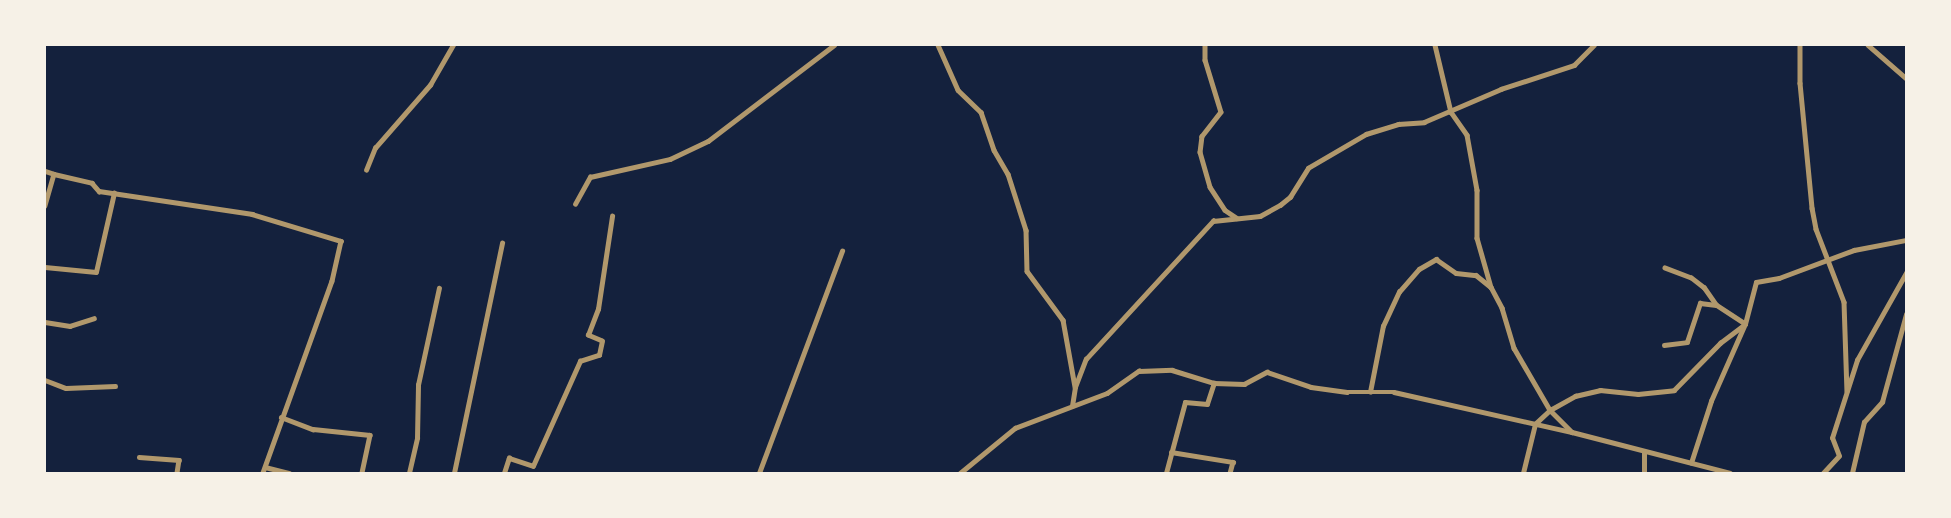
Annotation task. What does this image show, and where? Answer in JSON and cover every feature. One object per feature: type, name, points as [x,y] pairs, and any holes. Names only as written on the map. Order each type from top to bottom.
[{"type":"street","points":[[366,170],[375,148],[430,85],[453,45]]},
{"type":"street","points":[[575,204],[590,177],[670,159],[708,141],[834,45]]},
{"type":"street","points":[[938,45],[958,90],[981,112],[994,150],[1008,174],[1026,230],[1026,271],[1063,320],[1075,387]]},
{"type":"street","points":[[1205,45],[1205,60],[1221,112],[1202,136],[1200,152],[1210,187],[1225,210],[1237,218]]},
{"type":"street","points":[[1435,45],[1451,112],[1467,135],[1477,190],[1477,238],[1491,287],[1502,308],[1514,348],[1550,410],[1572,432]]},
{"type":"street","points":[[1072,406],[1075,387],[1086,359],[1107,332],[1139,303],[1195,237],[1213,221],[1260,216],[1280,205],[1290,196],[1308,168],[1365,134],[1451,112],[1501,89],[1574,65],[1594,45]]},
{"type":"street","points":[[1800,45],[1800,83],[1812,208],[1826,259],[1844,302],[1847,391]]},
{"type":"street","points":[[1868,45],[1906,78]]},
{"type":"street","points":[[45,171],[114,193],[252,214],[341,241],[332,281],[281,417],[264,470],[289,473]]},
{"type":"street","points":[[45,206],[54,174]]},
{"type":"street","points":[[45,267],[96,272],[114,193]]},
{"type":"street","points":[[504,473],[509,458],[533,466],[580,361],[599,355],[602,341],[588,335],[598,309],[612,216]]},
{"type":"street","points":[[1691,463],[1707,411],[1745,324],[1756,282],[1779,278],[1826,259],[1906,240]]},
{"type":"street","points":[[454,473],[502,243]]},
{"type":"street","points":[[759,473],[842,251]]},
{"type":"street","points":[[1370,392],[1383,326],[1399,292],[1419,269],[1436,259],[1456,273],[1476,275],[1491,287]]},
{"type":"street","points":[[1665,268],[1704,288],[1716,306]]},
{"type":"street","points":[[1823,473],[1839,456],[1832,438],[1857,360],[1906,273]]},
{"type":"street","points":[[409,473],[417,438],[418,385],[438,288]]},
{"type":"street","points":[[1665,345],[1687,342],[1700,303],[1716,306],[1745,324]]},
{"type":"street","points":[[1851,473],[1864,422],[1882,402],[1906,314]]},
{"type":"street","points":[[45,322],[70,326],[94,318]]},
{"type":"street","points":[[1523,473],[1535,424],[1550,410],[1575,396],[1600,390],[1638,394],[1674,390],[1720,343],[1745,324]]},
{"type":"street","points":[[960,473],[1015,428],[1107,393],[1139,371],[1172,370],[1214,383],[1244,384],[1267,372],[1311,387],[1394,392],[1572,432],[1644,453],[1730,473]]},
{"type":"street","points":[[45,380],[66,387],[116,386]]},
{"type":"street","points":[[1166,473],[1185,402],[1207,404],[1214,383]]},
{"type":"street","points":[[281,417],[312,429],[369,435],[362,473]]},
{"type":"street","points":[[1171,452],[1233,462],[1230,473]]},
{"type":"street","points":[[1644,453],[1644,473]]},
{"type":"street","points":[[139,458],[179,460],[177,473]]}]
